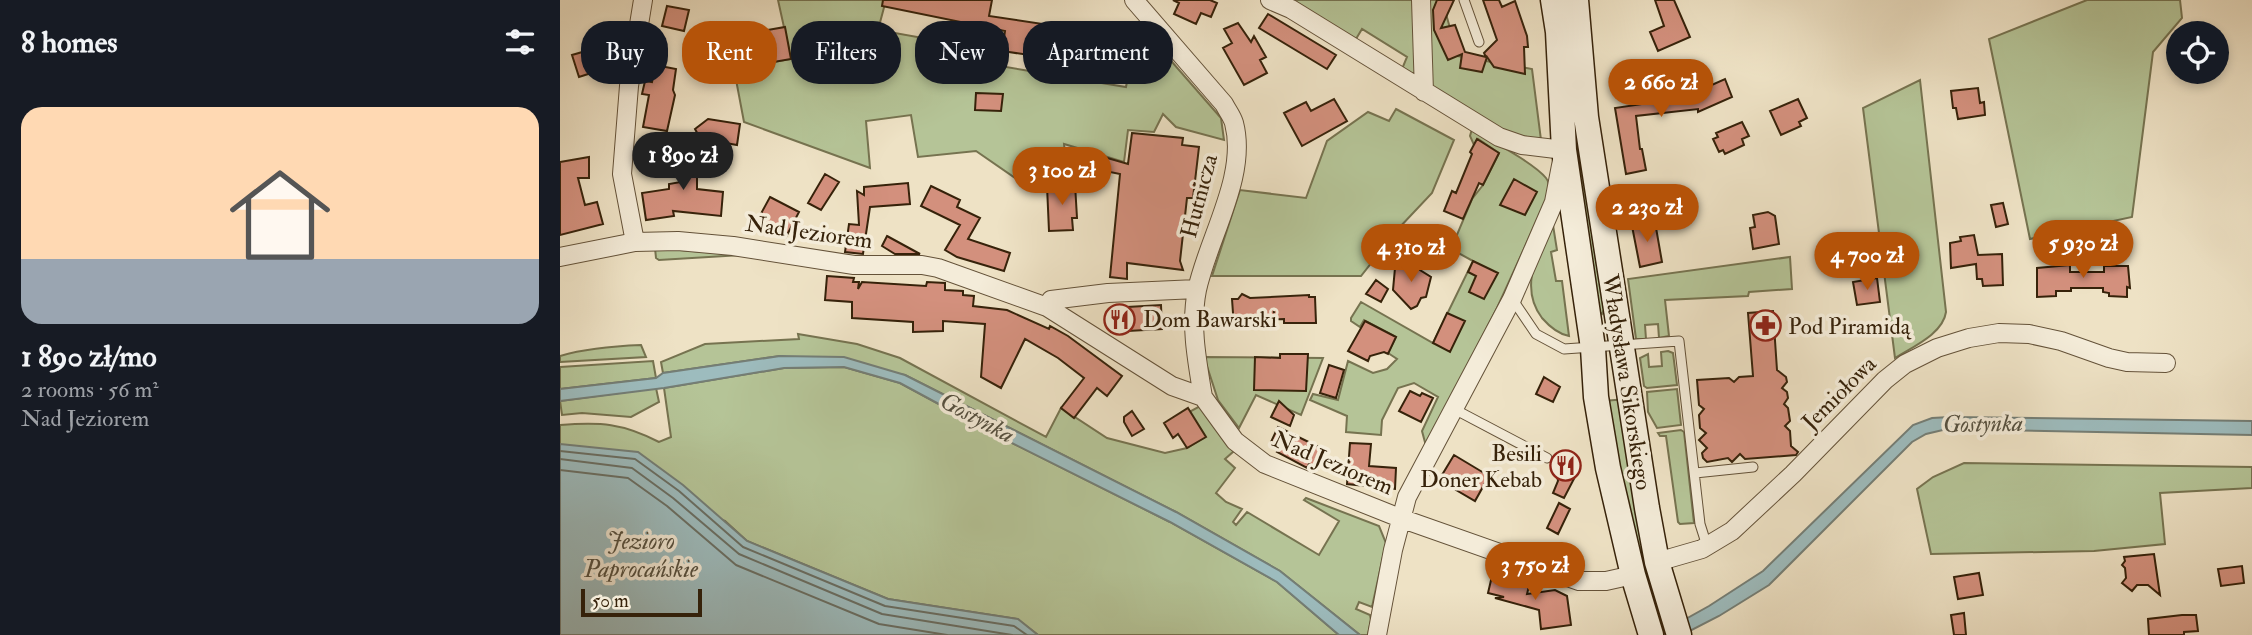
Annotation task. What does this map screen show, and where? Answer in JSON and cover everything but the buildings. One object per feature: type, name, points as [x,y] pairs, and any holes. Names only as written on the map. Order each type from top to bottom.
[{"type":"street","points":[[635,242],[622,174],[629,86],[643,0]]},
{"type":"street","name":"Hutnicza","points":[[1134,0],[1224,104],[1234,122],[1237,153],[1233,180],[1197,289],[1194,326],[1203,397]]},
{"type":"street","points":[[1270,0],[1291,9],[1499,137],[1522,145],[1564,150]]},
{"type":"street","points":[[1421,0],[1424,92]]},
{"type":"street","name":"Władysława Sikorskiego","points":[[1553,0],[1558,32],[1564,150],[1584,349],[1633,575],[1651,635]]},
{"type":"street","name":"Władysława Sikorskiego","points":[[1576,0],[1586,117],[1647,508],[1657,562],[1679,635]]},
{"type":"street","points":[[1581,43],[1587,0]]},
{"type":"street","name":"Nad Jeziorem","points":[[1378,626],[1400,518],[1407,497],[1512,299],[1554,202],[1564,150]]},
{"type":"street","name":"Nad Jeziorem","points":[[560,257],[635,242],[678,241],[733,246],[854,265],[922,265],[938,268],[1047,307],[1172,386],[1203,397],[1235,441],[1265,464],[1400,518],[1579,581],[1606,581],[1633,575]]},
{"type":"street","points":[[1047,307],[1051,300],[1108,292],[1197,289]]},
{"type":"street","name":"Jemiołowa","points":[[1657,562],[1707,547],[1732,531],[1885,380],[1906,364],[1937,348],[1969,338],[1999,333],[2029,334],[2127,362],[2166,363]]},
{"type":"lane","points":[[1464,0],[1479,42]]},
{"type":"lane","points":[[1512,299],[1536,334],[1564,349],[1679,341],[1700,524],[1707,547]]},
{"type":"lane","points":[[1454,409],[1547,458]]},
{"type":"lane","points":[[1695,473],[1753,467]]},
{"type":"green space","points":[[778,0],[886,0],[880,21],[791,21],[791,59]]},
{"type":"green space","points":[[1286,0],[1417,0],[1417,73],[1402,69],[1407,57],[1362,29],[1356,39]]},
{"type":"green space","points":[[1427,0],[1449,0],[1444,7],[1458,56],[1532,69],[1541,140],[1509,133],[1434,91],[1428,70]]},
{"type":"green space","points":[[1568,0],[1605,308],[1602,314],[1599,312],[1575,156]]},
{"type":"green space","points":[[2087,0],[2180,0],[2182,18],[2179,21],[2166,21],[2166,37],[2153,52],[2132,217],[2030,239],[1989,39]]},
{"type":"green space","points":[[901,34],[915,37],[915,84],[1009,84],[1009,68],[1023,70],[1023,84],[1108,84],[1126,87],[1127,84],[1173,84],[1173,63],[1221,118],[1224,140],[1176,127],[1163,114],[1154,132],[1128,130],[1124,162],[1064,144],[1068,180],[1021,182],[976,151],[918,157],[911,115],[866,121],[870,168],[744,122],[737,84],[777,84],[777,61],[791,59],[791,84],[901,84]]},
{"type":"green space","points":[[1920,80],[1946,312],[1944,320],[1933,333],[1895,358],[1863,108]]},
{"type":"green space","points":[[1396,109],[1454,140],[1432,193],[1398,229],[1361,276],[1212,276],[1240,190],[1306,198],[1327,141],[1368,112],[1389,121]]},
{"type":"green space","points":[[1472,129],[1540,172],[1548,182],[1549,194],[1497,308],[1426,446],[1422,431],[1438,397],[1414,383],[1398,388],[1382,420],[1381,435],[1346,432],[1347,416],[1310,400],[1313,394],[1338,400],[1348,361],[1373,373],[1387,369],[1397,359],[1388,353],[1396,337],[1364,320],[1360,327],[1351,321],[1361,302],[1433,343],[1473,261],[1451,249],[1472,199],[1483,185],[1499,153],[1478,139],[1474,145],[1470,136]]},
{"type":"green space","points":[[1552,219],[1557,250],[1551,252],[1556,281],[1562,281],[1569,336],[1554,329],[1542,318],[1532,294],[1533,269]]},
{"type":"green space","points":[[655,248],[742,255],[659,260],[656,258]]},
{"type":"green space","points":[[1790,257],[1792,289],[1749,292],[1748,296],[1665,300],[1669,336],[1659,338],[1658,324],[1645,325],[1646,339],[1636,339],[1628,279]]},
{"type":"green space","points":[[798,334],[857,344],[900,358],[1046,437],[1061,408],[1107,438],[1165,453],[1187,448],[1205,437],[1189,412],[1202,405],[1234,451],[1225,459],[1235,468],[1216,493],[1226,502],[1242,509],[1233,522],[1236,525],[1247,512],[1319,555],[1339,521],[1304,500],[1306,498],[1379,526],[1386,543],[1372,607],[1359,602],[1356,609],[1370,615],[1368,635],[1360,635],[1280,571],[1176,512],[905,375],[780,356],[663,373],[661,362],[705,344],[799,339]]},
{"type":"green space","points":[[641,345],[646,357],[560,362],[560,356],[580,351]]},
{"type":"green space","points":[[1661,352],[1673,353],[1677,385],[1647,388],[1644,386],[1640,358],[1648,354],[1649,367],[1662,366]]},
{"type":"green space","points":[[1204,357],[1323,358],[1301,415],[1256,395],[1239,428],[1218,400]]},
{"type":"green space","points":[[653,361],[656,378],[560,389],[560,367]]},
{"type":"green space","points":[[844,367],[900,383],[1000,437],[1170,522],[1277,582],[1339,635],[1038,635],[1017,619],[888,599],[747,541],[725,521],[560,469],[560,425],[611,425],[659,442],[671,437],[664,388],[784,368]]},
{"type":"green space","points":[[656,388],[659,402],[631,417],[582,413],[562,415],[560,401]]},
{"type":"green space","points":[[1677,389],[1681,425],[1657,428],[1648,412],[1647,392]]},
{"type":"green space","points":[[1627,399],[1661,608],[1654,612],[1603,401]]},
{"type":"green space","points":[[1681,430],[1684,432],[1694,523],[1680,524],[1666,436],[1660,436],[1658,433]]},
{"type":"green space","points":[[1964,463],[2252,467],[2252,488],[2160,493],[2165,544],[2094,551],[1931,554],[1917,489],[1933,477]]},
{"type":"water","name":"Gostynka","points":[[780,356],[844,357],[905,375],[1176,512],[1280,571],[1360,635],[1339,635],[1277,582],[1170,522],[1000,437],[900,383],[844,367],[784,368],[664,388],[560,401],[560,389],[656,378],[663,373]]},
{"type":"water","name":"Gostynka","points":[[1932,418],[2252,421],[2252,435],[1947,429],[1926,434],[1912,442],[1769,585],[1682,635],[1657,635],[1763,571],[1913,425]]},
{"type":"water","name":"Jezioro Paprocańskie","points":[[560,444],[638,452],[683,485],[747,541],[888,599],[1018,619],[1038,635],[560,635]]},
{"type":"place","name":"Dom Bawarski","points":[[1120,319]]},
{"type":"place","name":"Pod Piramidą","points":[[1765,326]]},
{"type":"place","name":"Besili Doner Kebab","points":[[1565,466]]}]
